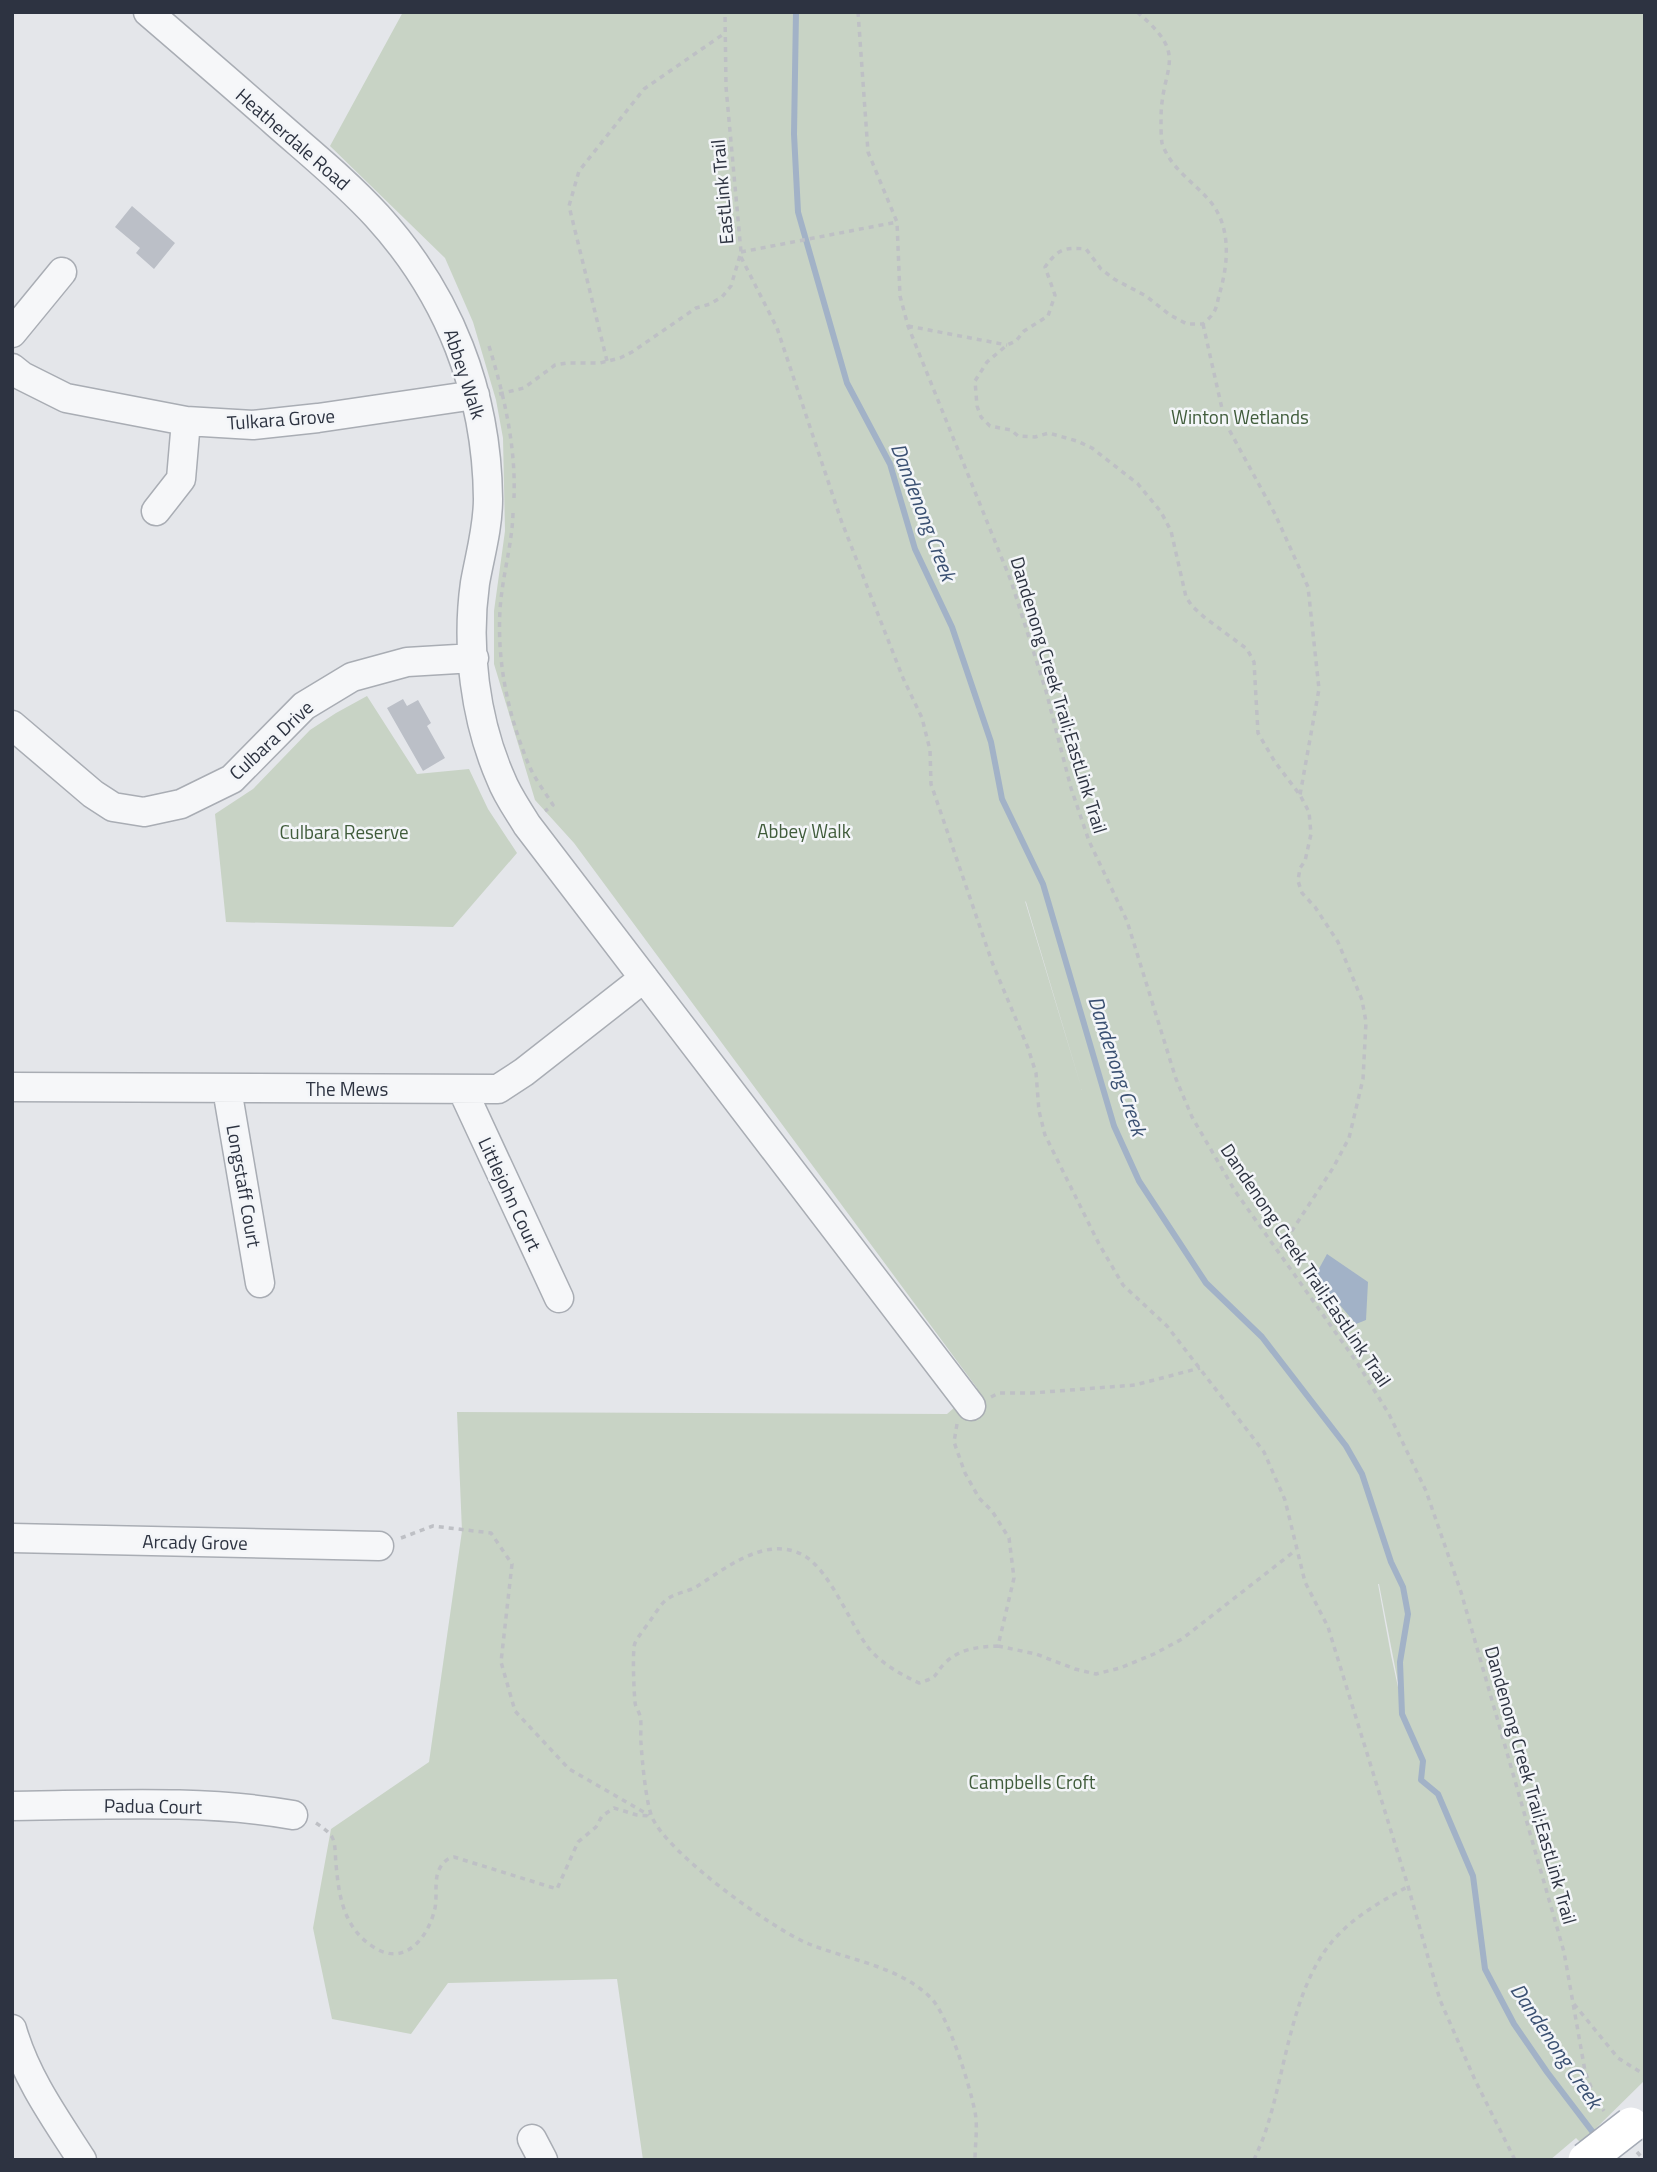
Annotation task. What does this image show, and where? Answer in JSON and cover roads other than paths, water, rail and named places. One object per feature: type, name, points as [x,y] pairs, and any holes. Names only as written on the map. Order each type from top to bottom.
[{"type":"main road","points":[[1586,2160],[1625,2131]]},
{"type":"street","name":"Heatherdale Road","points":[[149,12],[345,184],[397,239],[424,278]]},
{"type":"street","points":[[12,333],[62,272]]},
{"type":"street","name":"Abbey Walk","points":[[424,278],[444,311],[459,344],[482,423],[488,502],[475,583],[472,620],[474,658],[479,705],[487,742],[502,782],[527,825],[971,1406]]},
{"type":"street","name":"Tulkara Grove","points":[[12,369],[41,388],[66,398],[186,421],[253,425],[475,395]]},
{"type":"street","points":[[156,511],[181,478],[186,421]]},
{"type":"street","name":"Culbara Drive","points":[[12,725],[93,794],[113,807],[144,812],[181,804],[232,779],[304,706],[352,677],[407,662],[474,658]]},
{"type":"street","name":"The Mews","points":[[12,1087],[498,1089],[524,1072],[645,978]]},
{"type":"street","name":"Longstaff Court","points":[[228,1088],[260,1283]]},
{"type":"street","name":"Littlejohn Court","points":[[462,1089],[559,1298]]},
{"type":"street","name":"Arcady Grove","points":[[12,1538],[379,1546]]},
{"type":"street","name":"Padua Court","points":[[12,1805],[181,1805],[261,1809],[293,1815]]},
{"type":"street","points":[[12,2029],[19,2053],[43,2100],[82,2160]]},
{"type":"water","points":[[1327,1254],[1368,1282],[1366,1320],[1356,1324],[1315,1276]]},
{"type":"waterway","name":"Dandenong Creek","points":[[796,12],[794,134],[798,212],[847,383],[890,464],[915,549],[952,627],[991,742],[1002,799],[1043,884],[1114,1126],[1139,1181],[1206,1283],[1262,1337],[1346,1446],[1362,1474],[1391,1562],[1403,1587],[1408,1614],[1400,1662],[1402,1714],[1423,1761],[1421,1780],[1438,1794],[1473,1876],[1485,1969],[1514,2024],[1598,2139]]},
{"type":"park label","name":"Winton Wetlands","points":[[1240,417]]},
{"type":"park label","name":"Culbara Reserve","points":[[344,832]]},
{"type":"park label","name":"Campbells Croft","points":[[1032,1782]]}]
